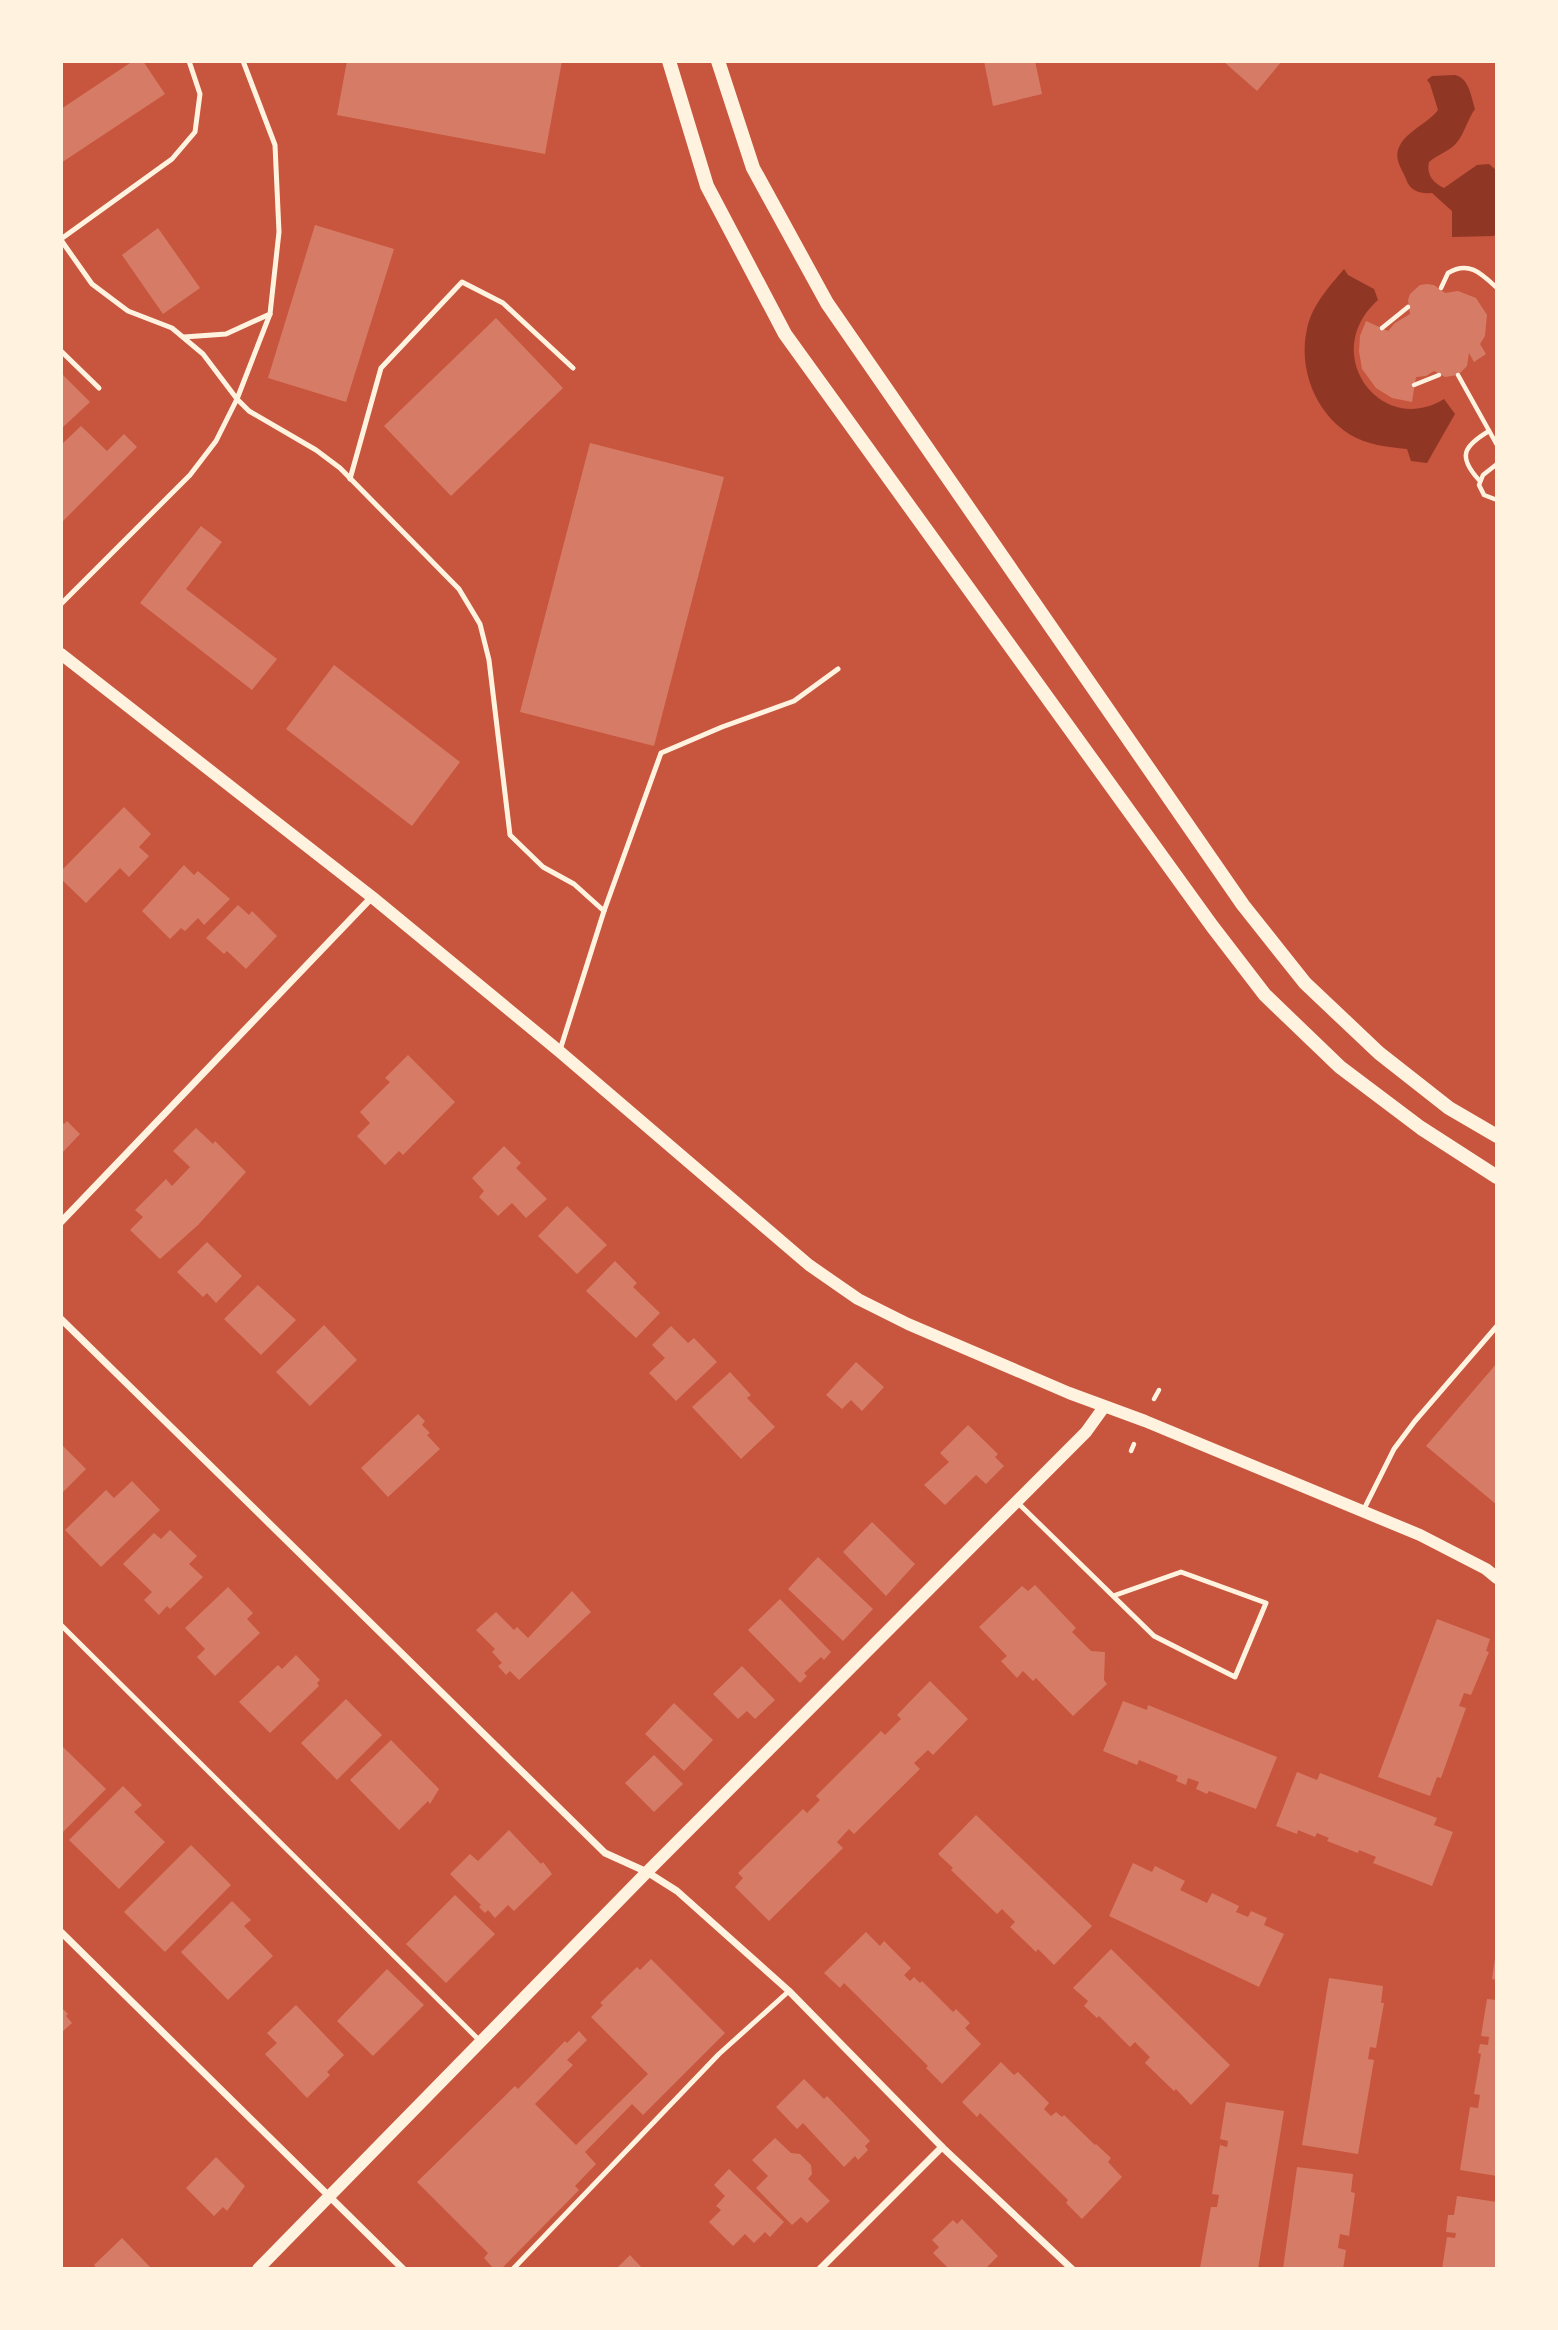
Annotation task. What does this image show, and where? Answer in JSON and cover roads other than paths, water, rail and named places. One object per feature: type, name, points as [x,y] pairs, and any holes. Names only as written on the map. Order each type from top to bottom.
[{"type":"main road","points":[[670,61],[707,186],[785,334],[1212,926],[1265,995],[1340,1067],[1421,1128],[1497,1177]]},
{"type":"main road","points":[[718,61],[752,168],[827,303],[1243,905],[1305,983],[1379,1053],[1449,1108],[1497,1136]]},
{"type":"street","points":[[61,654],[372,897],[559,1051],[809,1265],[858,1299],[908,1324],[1104,1407],[1145,1421],[1420,1535],[1497,1578]]},
{"type":"street","points":[[61,1222],[372,897]]},
{"type":"street","points":[[61,1319],[605,1853],[646,1872],[677,1891],[789,1991],[942,2147],[1072,2269]]},
{"type":"street","points":[[258,2269],[646,1872],[1086,1432],[1104,1407]]},
{"type":"street","points":[[61,1932],[403,2269]]},
{"type":"street","points":[[820,2269],[942,2147]]},
{"type":"lane","points":[[189,61],[200,94],[195,132],[172,159],[61,240],[92,284],[128,311],[172,328],[203,354],[249,411],[316,450],[350,479],[459,589],[480,624],[489,660],[510,835],[543,867],[574,884],[604,911]]},
{"type":"lane","points":[[61,604],[190,475],[216,441],[237,399],[270,314],[279,232],[275,145],[243,61]]},
{"type":"lane","points":[[350,479],[380,368],[462,282],[503,303],[573,368]]},
{"type":"lane","points":[[184,338],[226,334],[270,314]]},
{"type":"lane","points":[[61,351],[99,388]]},
{"type":"lane","points":[[559,1051],[604,911],[661,753],[793,701],[838,669]]},
{"type":"lane","points":[[1363,1511],[1394,1449],[1497,1326]]},
{"type":"lane","points":[[1017,1502],[1113,1596],[1154,1636],[1235,1677],[1266,1604],[1181,1572],[1113,1596]]},
{"type":"lane","points":[[61,1625],[481,2042]]},
{"type":"lane","points":[[513,2269],[719,2054],[789,1991]]}]
